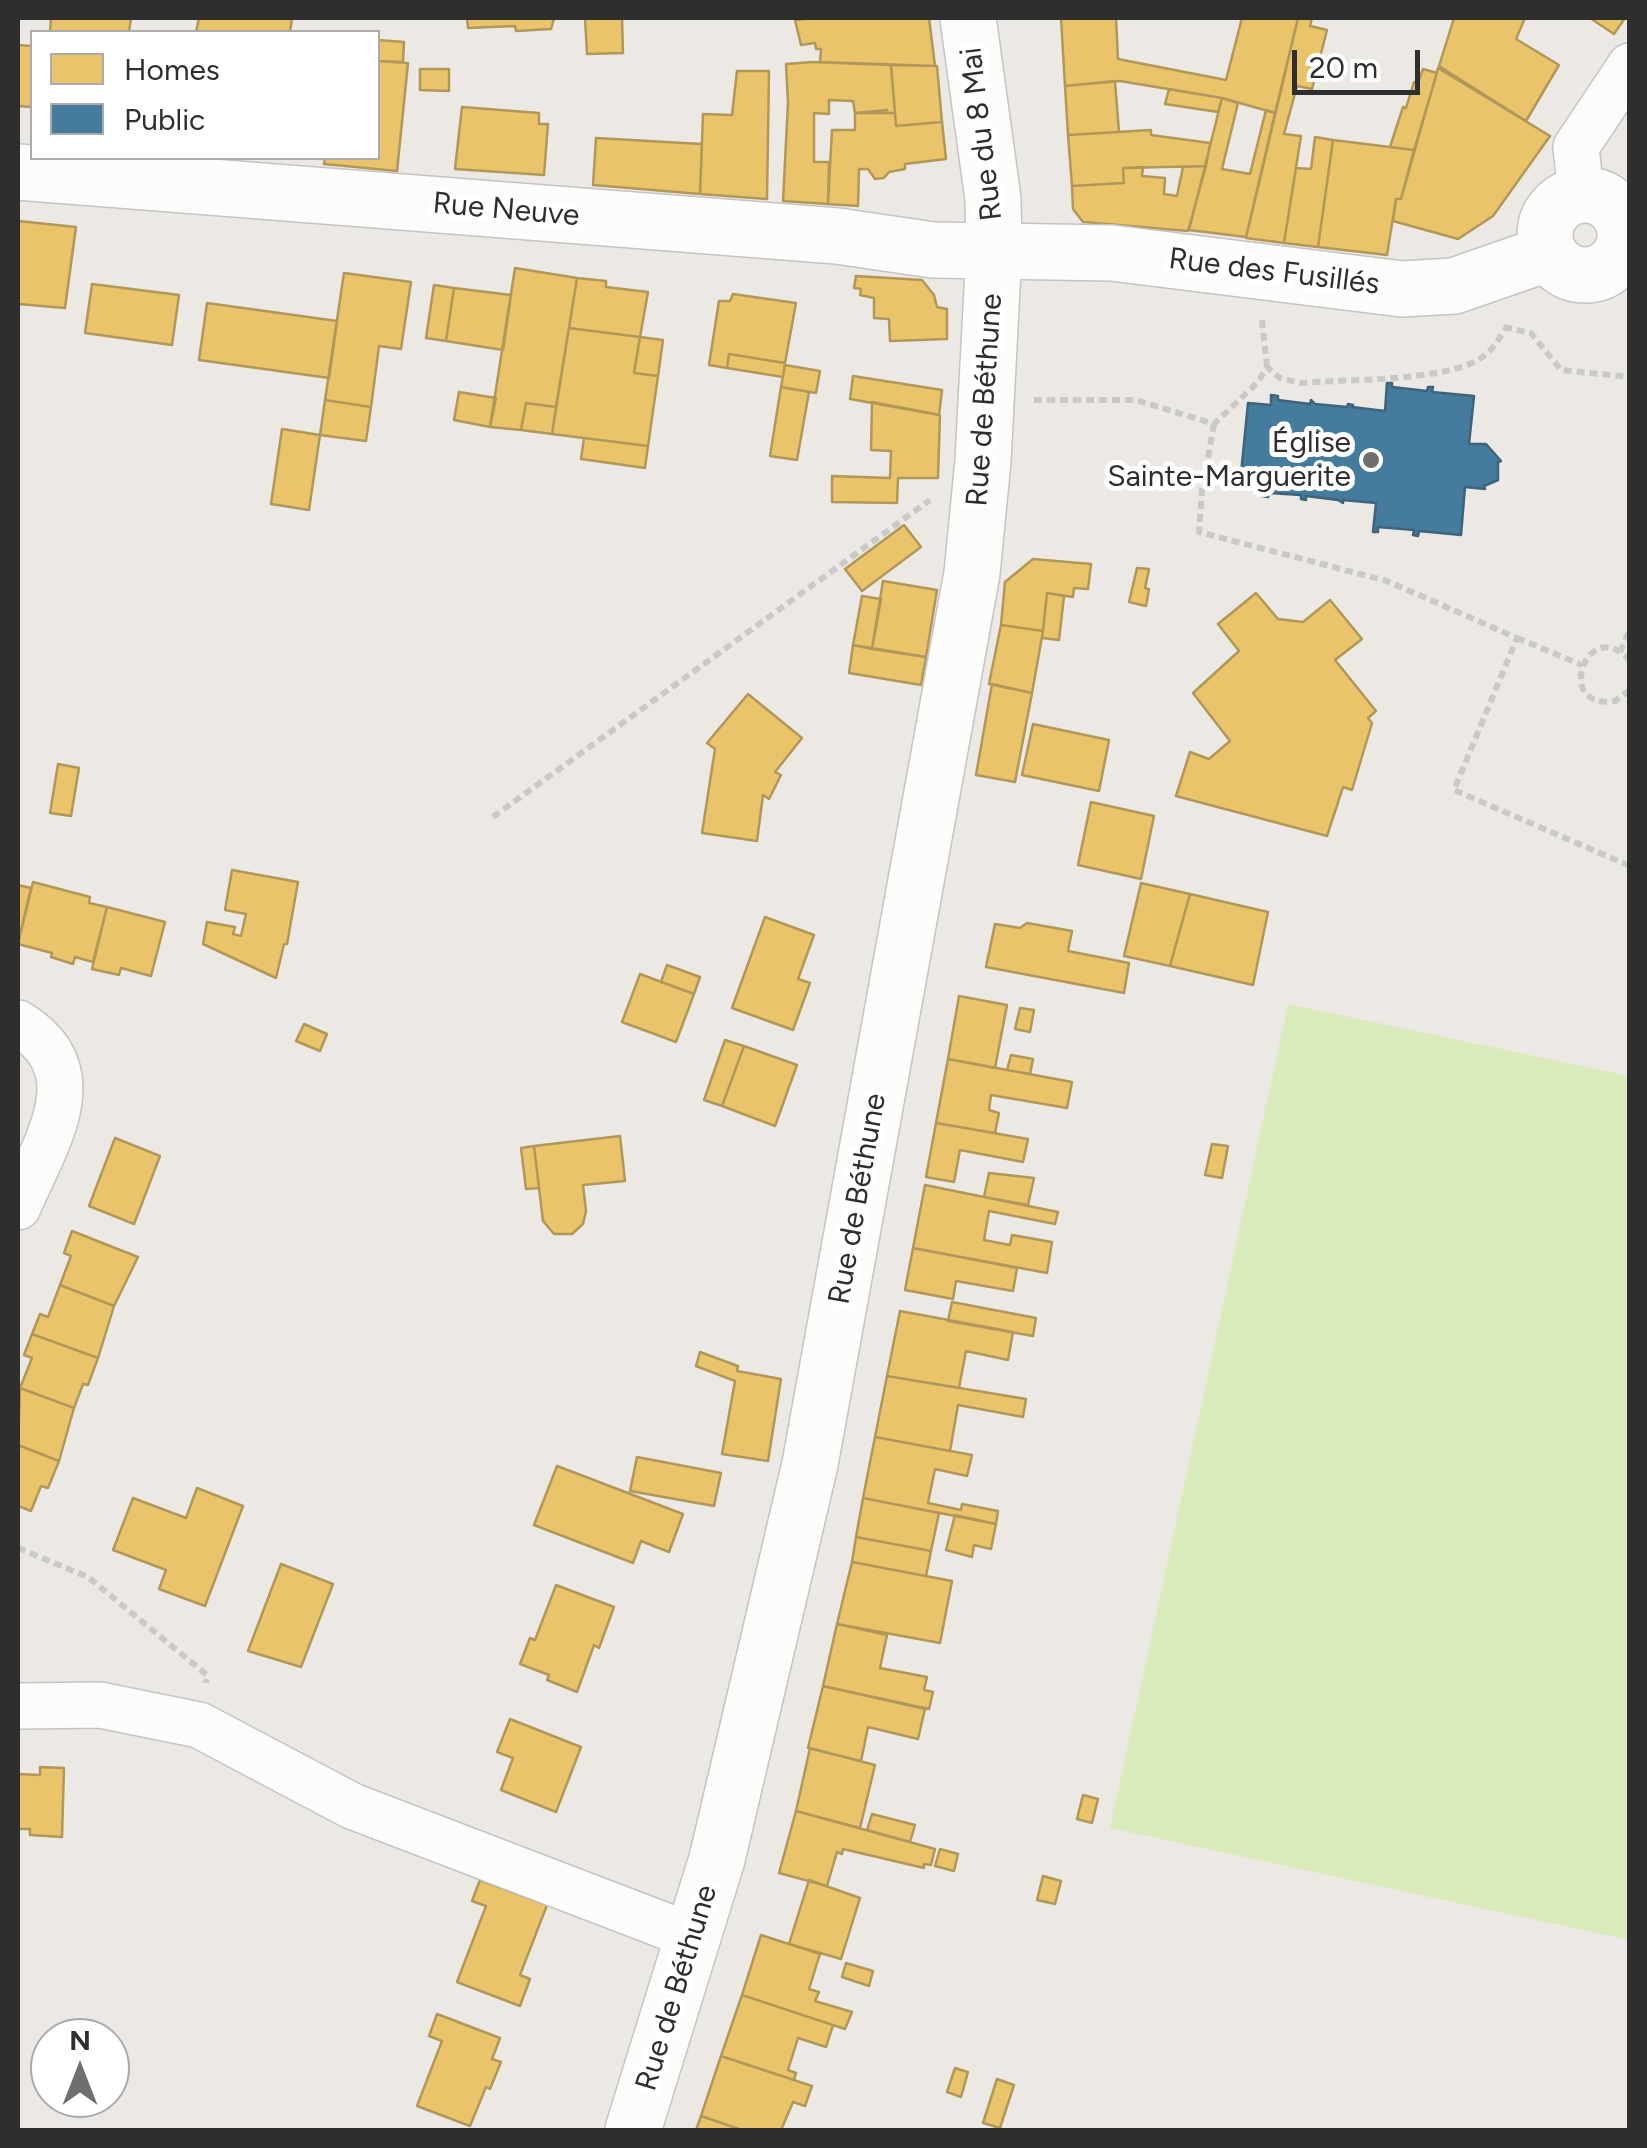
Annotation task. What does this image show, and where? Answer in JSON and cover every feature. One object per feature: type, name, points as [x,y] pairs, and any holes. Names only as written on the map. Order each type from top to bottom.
[{"type":"street","name":"Rue du 8 Mai","points":[[968,18],[993,199],[994,250]]},
{"type":"street","points":[[1581,195],[1576,148],[1630,66]]},
{"type":"street","name":"Rue Neuve","points":[[18,172],[837,236],[932,250],[994,250]]},
{"type":"street","points":[[1581,195],[1604,199],[1614,206],[1628,239],[1614,264],[1589,275],[1566,270],[1549,253],[1545,240],[1550,216],[1568,198],[1581,195]]},
{"type":"street","name":"Rue des Fusillés","points":[[994,250],[1112,252],[1402,289],[1454,286],[1549,253]]},
{"type":"street","name":"Rue de Béthune","points":[[633,2130],[717,1858],[810,1464],[972,573],[983,461],[994,250]]},
{"type":"street","points":[[18,1023],[38,1038],[58,1062],[60,1107],[18,1207]]},
{"type":"street","points":[[18,1706],[100,1705],[199,1725],[352,1806],[694,1938]]},
{"type":"path","points":[[1454,286],[1475,322],[1531,333],[1562,370],[1630,378]]},
{"type":"path","points":[[1506,328],[1482,358],[1464,368],[1428,374],[1300,382],[1280,378],[1267,367],[1258,382],[1214,424],[1199,532],[1387,581],[1582,664]]},
{"type":"path","points":[[987,400],[1136,400],[1214,424]]},
{"type":"path","points":[[493,817],[983,461]]},
{"type":"path","points":[[1620,652],[1630,629]]},
{"type":"path","points":[[1517,638],[1454,790],[1630,866]]},
{"type":"path","points":[[1629,691],[1615,702],[1606,703],[1590,696],[1580,682],[1582,664],[1594,652],[1612,649],[1630,661]]},
{"type":"path","points":[[18,1548],[88,1577],[207,1674],[199,1725]]},
{"type":"green space","points":[[1288,1004],[1629,1076],[1629,1940],[1110,1828]]},
{"type":"building: Homes","points":[[51,18],[131,18],[129,30],[50,30]]},
{"type":"building: Homes","points":[[199,18],[292,18],[290,30],[196,30]]},
{"type":"building: Homes","points":[[467,18],[554,19],[551,29],[516,31],[515,26],[468,28]]},
{"type":"building: Homes","points":[[585,18],[622,18],[623,53],[587,54]]},
{"type":"building: Homes","points":[[929,18],[935,66],[820,62],[821,49],[816,49],[815,43],[801,45],[795,20]]},
{"type":"building: Homes","points":[[1061,18],[1116,18],[1118,59],[1226,80],[1242,18],[1298,18],[1275,113],[1222,98],[1120,81],[1065,86]]},
{"type":"building: Homes","points":[[1298,18],[1312,18],[1310,26],[1327,30],[1312,89],[1297,86],[1284,134],[1301,136],[1284,243],[1246,238]]},
{"type":"building: Homes","points":[[1454,18],[1525,18],[1516,39],[1559,65],[1526,121],[1439,66]]},
{"type":"building: Homes","points":[[1590,18],[1625,18],[1614,34]]},
{"type":"building: Homes","points":[[380,40],[404,42],[403,62],[380,61]]},
{"type":"building: Homes","points":[[18,45],[30,46],[30,107],[18,106]]},
{"type":"building: Homes","points":[[380,61],[408,63],[397,171],[324,164],[325,160],[380,160]]},
{"type":"building: Homes","points":[[786,64],[891,65],[895,113],[855,113],[853,101],[829,100],[829,114],[814,113],[814,162],[829,162],[828,204],[783,201]]},
{"type":"building: Homes","points":[[891,65],[937,66],[942,122],[896,126]]},
{"type":"building: Homes","points":[[1438,68],[1550,136],[1493,216],[1458,239],[1393,221],[1396,199],[1401,199]]},
{"type":"building: Homes","points":[[420,69],[449,69],[449,91],[420,90]]},
{"type":"building: Homes","points":[[1423,69],[1437,73],[1414,150],[1390,147],[1403,107],[1406,108],[1414,82],[1418,83]]},
{"type":"building: Homes","points":[[737,71],[769,71],[767,199],[700,194],[703,114],[732,115]]},
{"type":"building: Homes","points":[[1115,81],[1119,132],[1068,135],[1065,86]]},
{"type":"building: Homes","points":[[1169,89],[1222,98],[1218,112],[1165,104]]},
{"type":"building: Homes","points":[[1222,98],[1238,103],[1222,169],[1250,174],[1266,110],[1275,113],[1246,237],[1189,230]]},
{"type":"building: Homes","points":[[462,107],[539,113],[539,124],[548,124],[544,175],[455,169]]},
{"type":"building: Homes","points":[[855,113],[895,113],[896,126],[942,122],[946,159],[905,164],[905,169],[889,172],[884,178],[875,179],[868,169],[859,169],[858,206],[828,204],[832,130],[855,130]]},
{"type":"building: Homes","points":[[1151,130],[1151,135],[1210,143],[1206,166],[1123,168],[1124,183],[1072,186],[1068,135]]},
{"type":"building: Homes","points":[[1315,137],[1333,140],[1318,247],[1284,243],[1296,168],[1311,169]]},
{"type":"building: Homes","points":[[596,138],[702,144],[700,194],[593,185]]},
{"type":"building: Homes","points":[[1333,140],[1414,150],[1401,199],[1396,199],[1387,255],[1318,247]]},
{"type":"building: Homes","points":[[1206,166],[1188,231],[1083,222],[1073,209],[1072,186],[1124,183],[1123,168],[1143,167],[1142,176],[1165,178],[1164,194],[1177,196],[1183,167]]},
{"type":"building: Homes","points":[[18,221],[76,227],[65,308],[18,304]]},
{"type":"building: Homes","points":[[515,268],[577,278],[556,407],[526,403],[521,430],[490,427]]},
{"type":"building: Homes","points":[[344,273],[411,282],[401,349],[379,346],[371,407],[325,400]]},
{"type":"building: Homes","points":[[856,276],[922,280],[934,295],[937,307],[947,309],[947,339],[890,341],[889,319],[874,318],[874,298],[860,295],[861,289],[854,288]]},
{"type":"building: Homes","points":[[577,278],[606,281],[606,287],[648,292],[640,337],[569,328]]},
{"type":"building: Homes","points":[[92,284],[179,295],[172,345],[85,333]]},
{"type":"building: Homes","points":[[434,285],[454,288],[446,341],[426,338]]},
{"type":"building: Homes","points":[[454,288],[511,295],[503,350],[446,341]]},
{"type":"building: Homes","points":[[733,294],[796,303],[785,363],[729,354],[727,368],[709,365],[719,301],[730,301]]},
{"type":"building: Homes","points":[[207,303],[337,321],[329,378],[199,360]]},
{"type":"building: Homes","points":[[569,328],[640,337],[634,373],[658,376],[648,446],[552,434]]},
{"type":"building: Homes","points":[[640,337],[663,340],[658,376],[634,373]]},
{"type":"building: Homes","points":[[729,354],[785,363],[783,377],[727,368]]},
{"type":"building: Homes","points":[[785,365],[820,371],[816,393],[781,387]]},
{"type":"building: Homes","points":[[853,376],[942,390],[939,415],[850,399]]},
{"type":"building: Homes","points":[[781,387],[809,392],[797,460],[770,456]]},
{"type":"building: Homes","points":[[459,392],[496,398],[490,427],[454,420]]},
{"type":"building: Homes","points":[[325,400],[371,407],[366,441],[320,435]]},
{"type":"building: Homes","points":[[872,402],[940,415],[938,478],[898,478],[897,503],[832,502],[832,476],[890,478],[891,451],[871,450]]},
{"type":"building: Homes","points":[[526,403],[556,407],[552,434],[521,430]]},
{"type":"building: Homes","points":[[282,429],[320,435],[309,510],[271,504]]},
{"type":"building: Homes","points":[[584,438],[648,446],[645,468],[581,459]]},
{"type":"building: Homes","points":[[904,525],[921,547],[862,591],[845,569]]},
{"type":"building: Homes","points":[[1033,559],[1091,564],[1088,589],[1074,588],[1073,597],[1047,593],[1043,631],[1001,625],[1005,582]]},
{"type":"building: Homes","points":[[1137,568],[1149,569],[1146,606],[1129,602]]},
{"type":"building: Homes","points":[[883,581],[937,590],[926,657],[872,649]]},
{"type":"building: Homes","points":[[1047,593],[1064,596],[1059,640],[1042,638]]},
{"type":"building: Homes","points":[[1256,593],[1278,619],[1303,622],[1330,600],[1362,639],[1335,660],[1376,711],[1368,718],[1372,723],[1352,790],[1343,787],[1327,836],[1176,796],[1190,752],[1209,759],[1230,741],[1193,693],[1239,651],[1218,624]]},
{"type":"building: Homes","points":[[862,596],[881,599],[872,649],[853,645]]},
{"type":"building: Homes","points":[[1001,625],[1043,631],[1032,693],[989,684]]},
{"type":"building: Homes","points":[[853,645],[926,657],[921,685],[849,673]]},
{"type":"building: Homes","points":[[992,684],[1032,693],[1015,782],[976,775]]},
{"type":"building: Homes","points":[[748,694],[802,738],[775,772],[781,775],[769,799],[763,795],[757,841],[702,833],[715,749],[707,743]]},
{"type":"building: Homes","points":[[1033,724],[1109,740],[1099,791],[1022,775]]},
{"type":"building: Homes","points":[[58,764],[79,768],[71,816],[50,813]]},
{"type":"building: Homes","points":[[1091,802],[1154,816],[1141,879],[1078,865]]},
{"type":"building: Homes","points":[[232,870],[298,882],[287,944],[276,978],[203,944],[207,922],[235,927],[233,934],[241,936],[246,914],[225,910]]},
{"type":"building: Homes","points":[[33,882],[90,897],[89,903],[107,907],[93,962],[75,957],[73,964],[51,957],[52,953],[18,944]]},
{"type":"building: Homes","points":[[1141,883],[1190,894],[1170,966],[1124,956]]},
{"type":"building: Homes","points":[[18,885],[31,888],[18,943]]},
{"type":"building: Homes","points":[[1190,894],[1268,912],[1253,985],[1170,966]]},
{"type":"building: Homes","points":[[107,907],[165,922],[151,976],[121,968],[119,975],[92,969]]},
{"type":"building: Homes","points":[[765,917],[814,935],[798,979],[810,983],[793,1030],[732,1008]]},
{"type":"building: Homes","points":[[1027,923],[1072,931],[1068,951],[1129,963],[1124,993],[986,967],[995,924],[1020,928]]},
{"type":"building: Homes","points":[[667,965],[700,977],[694,994],[661,982]]},
{"type":"building: Homes","points":[[640,974],[694,994],[676,1042],[622,1022]]},
{"type":"building: Homes","points":[[959,996],[1007,1005],[995,1068],[948,1059]]},
{"type":"building: Homes","points":[[1020,1008],[1034,1010],[1030,1032],[1015,1029]]},
{"type":"building: Homes","points":[[304,1024],[327,1034],[320,1051],[296,1041]]},
{"type":"building: Homes","points":[[725,1040],[744,1046],[722,1106],[704,1100]]},
{"type":"building: Homes","points":[[744,1046],[797,1065],[775,1126],[722,1106]]},
{"type":"building: Homes","points":[[1011,1055],[1033,1059],[1030,1074],[1007,1070]]},
{"type":"building: Homes","points":[[948,1059],[1072,1082],[1067,1108],[991,1095],[989,1110],[999,1113],[995,1133],[936,1123]]},
{"type":"building: Homes","points":[[936,1123],[1028,1139],[1023,1162],[960,1150],[954,1182],[926,1177]]},
{"type":"building: Homes","points":[[620,1136],[625,1181],[583,1185],[583,1224],[572,1234],[554,1234],[543,1221],[534,1146]]},
{"type":"building: Homes","points":[[115,1138],[160,1156],[134,1224],[89,1206]]},
{"type":"building: Homes","points":[[1212,1144],[1228,1146],[1222,1178],[1205,1175]]},
{"type":"building: Homes","points":[[534,1146],[539,1188],[526,1189],[521,1148]]},
{"type":"building: Homes","points":[[989,1173],[1034,1178],[1028,1205],[984,1197]]},
{"type":"building: Homes","points":[[925,1185],[1058,1212],[1055,1224],[989,1211],[984,1240],[1010,1245],[1012,1235],[1052,1242],[1047,1273],[913,1248]]},
{"type":"building: Homes","points":[[72,1231],[138,1257],[114,1306],[60,1285],[71,1256],[64,1253]]},
{"type":"building: Homes","points":[[913,1248],[1017,1268],[1013,1291],[956,1281],[953,1299],[905,1290]]},
{"type":"building: Homes","points":[[60,1285],[114,1306],[98,1358],[32,1334],[40,1314],[48,1317]]},
{"type":"building: Homes","points":[[952,1302],[1036,1318],[1033,1336],[948,1321]]},
{"type":"building: Homes","points":[[900,1311],[1013,1332],[1008,1360],[966,1351],[959,1388],[887,1376]]},
{"type":"building: Homes","points":[[32,1334],[98,1358],[74,1408],[20,1388],[32,1358],[24,1355]]},
{"type":"building: Homes","points":[[700,1352],[738,1366],[737,1371],[781,1379],[768,1461],[722,1454],[735,1381],[696,1366]]},
{"type":"building: Homes","points":[[887,1376],[1026,1399],[1023,1417],[958,1405],[950,1451],[875,1437]]},
{"type":"building: Homes","points":[[20,1388],[74,1408],[59,1461],[18,1445]]},
{"type":"building: Homes","points":[[875,1437],[972,1455],[967,1476],[935,1469],[928,1503],[961,1510],[962,1504],[998,1511],[996,1524],[863,1498]]},
{"type":"building: Homes","points":[[18,1445],[59,1461],[48,1488],[41,1486],[31,1511],[18,1506]]},
{"type":"building: Homes","points":[[637,1457],[721,1473],[714,1506],[630,1491]]},
{"type":"building: Homes","points":[[557,1466],[683,1514],[669,1552],[641,1541],[633,1563],[534,1525]]},
{"type":"building: Homes","points":[[197,1488],[243,1506],[205,1606],[159,1589],[166,1570],[113,1550],[133,1498],[186,1518]]},
{"type":"building: Homes","points":[[863,1498],[939,1513],[931,1551],[856,1537]]},
{"type":"building: Homes","points":[[955,1515],[996,1524],[991,1549],[974,1545],[972,1557],[946,1550]]},
{"type":"building: Homes","points":[[856,1537],[931,1551],[926,1576],[852,1562]]},
{"type":"building: Homes","points":[[852,1562],[952,1581],[940,1643],[837,1624]]},
{"type":"building: Homes","points":[[281,1564],[333,1584],[301,1667],[248,1651]]},
{"type":"building: Homes","points":[[556,1585],[614,1607],[599,1648],[594,1645],[577,1692],[520,1664],[530,1638],[535,1640]]},
{"type":"building: Homes","points":[[837,1624],[887,1635],[880,1668],[927,1677],[924,1690],[933,1692],[929,1709],[823,1686]]},
{"type":"building: Homes","points":[[823,1686],[925,1709],[918,1739],[868,1727],[861,1761],[808,1748]]},
{"type":"building: Homes","points":[[510,1719],[581,1747],[556,1812],[501,1790],[513,1758],[497,1752]]},
{"type":"building: Homes","points":[[810,1748],[875,1765],[860,1828],[796,1811]]},
{"type":"building: Homes","points":[[40,1767],[64,1768],[62,1837],[30,1835],[30,1829],[18,1829],[18,1774],[40,1775]]},
{"type":"building: Homes","points":[[1083,1795],[1098,1799],[1092,1823],[1077,1819]]},
{"type":"building: Homes","points":[[796,1811],[935,1849],[931,1865],[924,1864],[924,1868],[843,1849],[842,1854],[837,1852],[827,1886],[779,1873]]},
{"type":"building: Homes","points":[[872,1814],[915,1825],[910,1842],[867,1830]]},
{"type":"building: Homes","points":[[940,1849],[958,1854],[954,1871],[935,1866]]},
{"type":"building: Homes","points":[[1043,1876],[1061,1881],[1055,1904],[1037,1900]]},
{"type":"building: Homes","points":[[480,1880],[547,1905],[520,1975],[530,1979],[520,2006],[457,1982],[486,1906],[472,1901]]},
{"type":"building: Homes","points":[[809,1880],[860,1898],[841,1959],[789,1944]]},
{"type":"building: Homes","points":[[761,1935],[820,1954],[809,1989],[819,1992],[815,2001],[852,2012],[845,2029],[742,1995]]},
{"type":"building: Homes","points":[[846,1963],[873,1971],[869,1986],[842,1977]]},
{"type":"building: Homes","points":[[742,1995],[833,2025],[826,2047],[798,2038],[788,2070],[796,2073],[794,2080],[721,2056]]},
{"type":"building: Homes","points":[[437,2014],[500,2038],[492,2059],[501,2062],[470,2126],[417,2106],[442,2041],[429,2036]]},
{"type":"building: Homes","points":[[721,2056],[812,2086],[805,2106],[793,2102],[781,2130],[742,2130],[701,2116]]},
{"type":"building: Homes","points":[[955,2068],[968,2072],[961,2097],[947,2092]]},
{"type":"building: Homes","points":[[997,2079],[1014,2085],[1000,2128],[983,2123]]},
{"type":"building: Homes","points":[[701,2116],[742,2130],[696,2130]]},
{"type":"building: Public","name":"Église Sainte-Marguerite","points":[[1387,383],[1392,383],[1392,387],[1427,391],[1433,387],[1432,392],[1474,396],[1469,444],[1486,444],[1501,461],[1498,480],[1484,486],[1485,489],[1465,487],[1461,535],[1419,531],[1418,536],[1413,535],[1414,530],[1378,527],[1378,532],[1373,532],[1376,503],[1343,503],[1306,496],[1306,500],[1301,495],[1269,493],[1268,497],[1262,496],[1262,486],[1240,484],[1248,403],[1271,405],[1271,395],[1278,396],[1278,400],[1310,404],[1311,400],[1315,404],[1348,404],[1385,411]]},
{"type":"place","name":"Église Sainte-Marguerite","points":[[1371,460]]}]
